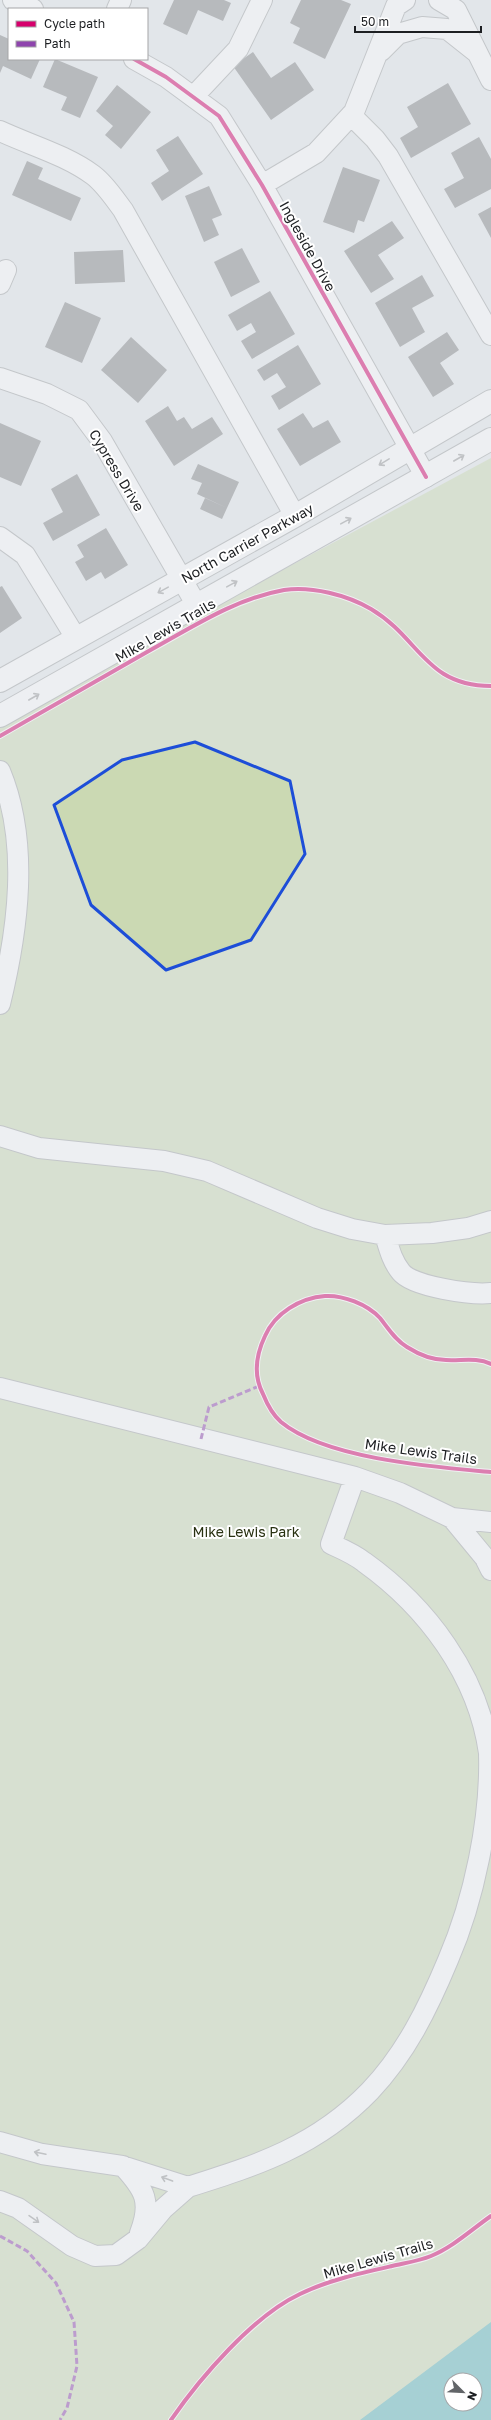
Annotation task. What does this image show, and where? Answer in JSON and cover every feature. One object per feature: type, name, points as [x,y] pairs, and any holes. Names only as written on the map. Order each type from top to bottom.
[{"type":"main road","name":"North Carrier Parkway","points":[[0,681],[295,516],[409,447],[491,401]]},
{"type":"main road","name":"North Carrier Parkway","points":[[0,716],[196,604],[426,477],[491,439]]},
{"type":"street","points":[[13,0],[31,8]]},
{"type":"street","points":[[193,97],[238,50],[262,0]]},
{"type":"street","points":[[262,185],[316,153],[351,116],[396,6],[405,0]]},
{"type":"street","points":[[439,0],[456,10],[491,80]]},
{"type":"street","points":[[375,57],[398,34],[422,27],[447,29],[476,52]]},
{"type":"street","name":"Ingleside Drive","points":[[136,60],[166,77],[219,116],[262,185],[426,477]]},
{"type":"street","points":[[351,116],[375,139],[388,156],[491,335]]},
{"type":"street","points":[[0,131],[73,163],[93,175],[106,187],[127,217],[295,516]]},
{"type":"street","name":"Cypress Drive","points":[[0,378],[47,394],[79,410],[102,442],[196,604]]},
{"type":"street","points":[[0,537],[25,555],[76,638]]},
{"type":"street","points":[[0,771],[6,787],[14,823],[18,863],[8,969],[0,1004]]},
{"type":"street","points":[[0,1136],[39,1148],[164,1161],[206,1171],[318,1218],[352,1229],[385,1235],[432,1233],[468,1228],[491,1221]]},
{"type":"street","points":[[385,1235],[391,1255],[402,1274],[423,1284],[463,1292],[491,1293]]},
{"type":"street","points":[[0,1388],[355,1477],[400,1493],[452,1518],[491,1522]]},
{"type":"street","points":[[0,2201],[18,2208],[72,2246],[95,2256],[116,2255],[138,2239],[163,2209],[188,2187],[270,2160],[305,2143],[369,2092],[393,2065],[415,2032],[435,1991],[470,1902],[488,1822],[490,1753],[480,1714],[465,1677],[445,1642],[422,1613],[393,1584],[363,1560],[330,1544],[355,1477]]},
{"type":"street","points":[[452,1518],[485,1558],[491,1570]]},
{"type":"street","points":[[0,2142],[42,2154],[122,2166],[188,2187]]},
{"type":"street","points":[[122,2166],[139,2183],[146,2200],[146,2218],[138,2239]]},
{"type":"highlighted area","points":[[195,742],[290,781],[305,854],[251,940],[166,970],[91,905],[54,805],[122,760]]},
{"type":"green space","name":"Mike Lewis Park","points":[[491,458],[491,2336],[370,2420],[0,2420],[0,727],[204,612]]},
{"type":"water","points":[[491,2322],[491,2420],[360,2420]]},
{"type":"building","points":[[174,0],[224,0],[231,3],[223,21],[198,10],[187,35],[163,24]]},
{"type":"building","points":[[301,0],[341,0],[351,4],[325,59],[293,43],[300,28],[290,23]]},
{"type":"building","points":[[0,35],[8,39],[8,60],[40,60],[31,79],[3,66],[0,73]]},
{"type":"building","points":[[253,52],[271,78],[295,62],[314,90],[271,120],[233,66]]},
{"type":"building","points":[[55,60],[98,77],[80,118],[61,110],[67,97],[43,87]]},
{"type":"building","points":[[448,83],[471,124],[411,158],[400,138],[418,127],[407,107]]},
{"type":"building","points":[[117,85],[151,112],[121,149],[105,135],[113,126],[96,111]]},
{"type":"building","points":[[178,136],[203,174],[162,201],[151,183],[169,171],[156,150]]},
{"type":"building","points":[[479,137],[491,159],[491,189],[455,208],[444,189],[464,178],[451,153]]},
{"type":"building","points":[[27,161],[43,168],[38,179],[81,198],[71,221],[12,195]]},
{"type":"building","points":[[343,167],[380,180],[364,222],[358,220],[354,233],[323,222]]},
{"type":"building","points":[[209,186],[222,215],[212,219],[219,235],[204,242],[185,196]]},
{"type":"building","points":[[491,207],[491,238],[478,214]]},
{"type":"building","points":[[392,221],[404,238],[378,255],[394,279],[371,293],[344,251]]},
{"type":"building","points":[[242,248],[260,282],[231,297],[214,262]]},
{"type":"building","points":[[123,250],[125,282],[75,284],[74,252]]},
{"type":"building","points":[[422,275],[434,296],[412,308],[425,332],[400,347],[375,303]]},
{"type":"building","points":[[270,291],[295,334],[252,359],[241,341],[256,332],[251,323],[237,331],[228,315]]},
{"type":"building","points":[[65,302],[101,318],[82,363],[45,347]]},
{"type":"building","points":[[447,332],[459,350],[440,363],[454,384],[433,397],[408,357]]},
{"type":"building","points":[[131,337],[167,370],[138,403],[101,370]]},
{"type":"building","points":[[298,345],[321,384],[279,410],[271,396],[286,387],[277,373],[264,381],[257,370]]},
{"type":"building","points":[[168,406],[177,421],[184,417],[192,429],[212,417],[223,434],[174,466],[145,421]]},
{"type":"building","points":[[303,413],[313,428],[328,420],[341,442],[300,466],[277,429]]},
{"type":"building","points":[[0,423],[41,441],[21,486],[0,477]]},
{"type":"building","points":[[198,464],[239,482],[227,508],[197,494],[202,483],[191,479]]},
{"type":"building","points":[[77,474],[100,515],[53,541],[43,523],[63,512],[51,489]]},
{"type":"building","points":[[205,498],[227,508],[222,519],[200,509]]},
{"type":"building","points":[[106,528],[128,565],[105,579],[101,572],[86,581],[75,562],[84,557],[77,545]]},
{"type":"building","points":[[2,586],[22,618],[0,633],[0,587]]},
{"type":"marked path","points":[[201,1439],[209,1407],[259,1386]]},
{"type":"marked path","points":[[0,2236],[27,2251],[56,2283],[74,2322],[77,2366],[67,2408],[60,2420]]},
{"type":"cycle path","points":[[136,60],[166,77],[219,116],[262,185],[426,477]]},
{"type":"cycle path","name":"Mike Lewis Trails","points":[[0,736],[213,615],[248,600],[284,590],[306,589],[318,591],[340,596],[362,604],[388,621],[437,669],[451,678],[469,684],[491,686]]},
{"type":"cycle path","name":"Mike Lewis Trails","points":[[491,1364],[475,1360],[441,1360],[420,1354],[399,1341],[375,1313],[362,1305],[339,1297],[325,1296],[316,1297],[298,1303],[289,1308],[275,1320],[269,1328],[259,1350],[257,1365],[258,1380],[266,1402],[281,1422],[301,1435],[325,1445],[352,1453],[382,1459],[411,1464],[491,1472]]},
{"type":"cycle path","name":"Mike Lewis Trails","points":[[171,2420],[212,2367],[246,2332],[282,2304],[311,2289],[345,2277],[417,2261],[431,2256],[454,2243],[491,2216]]}]
